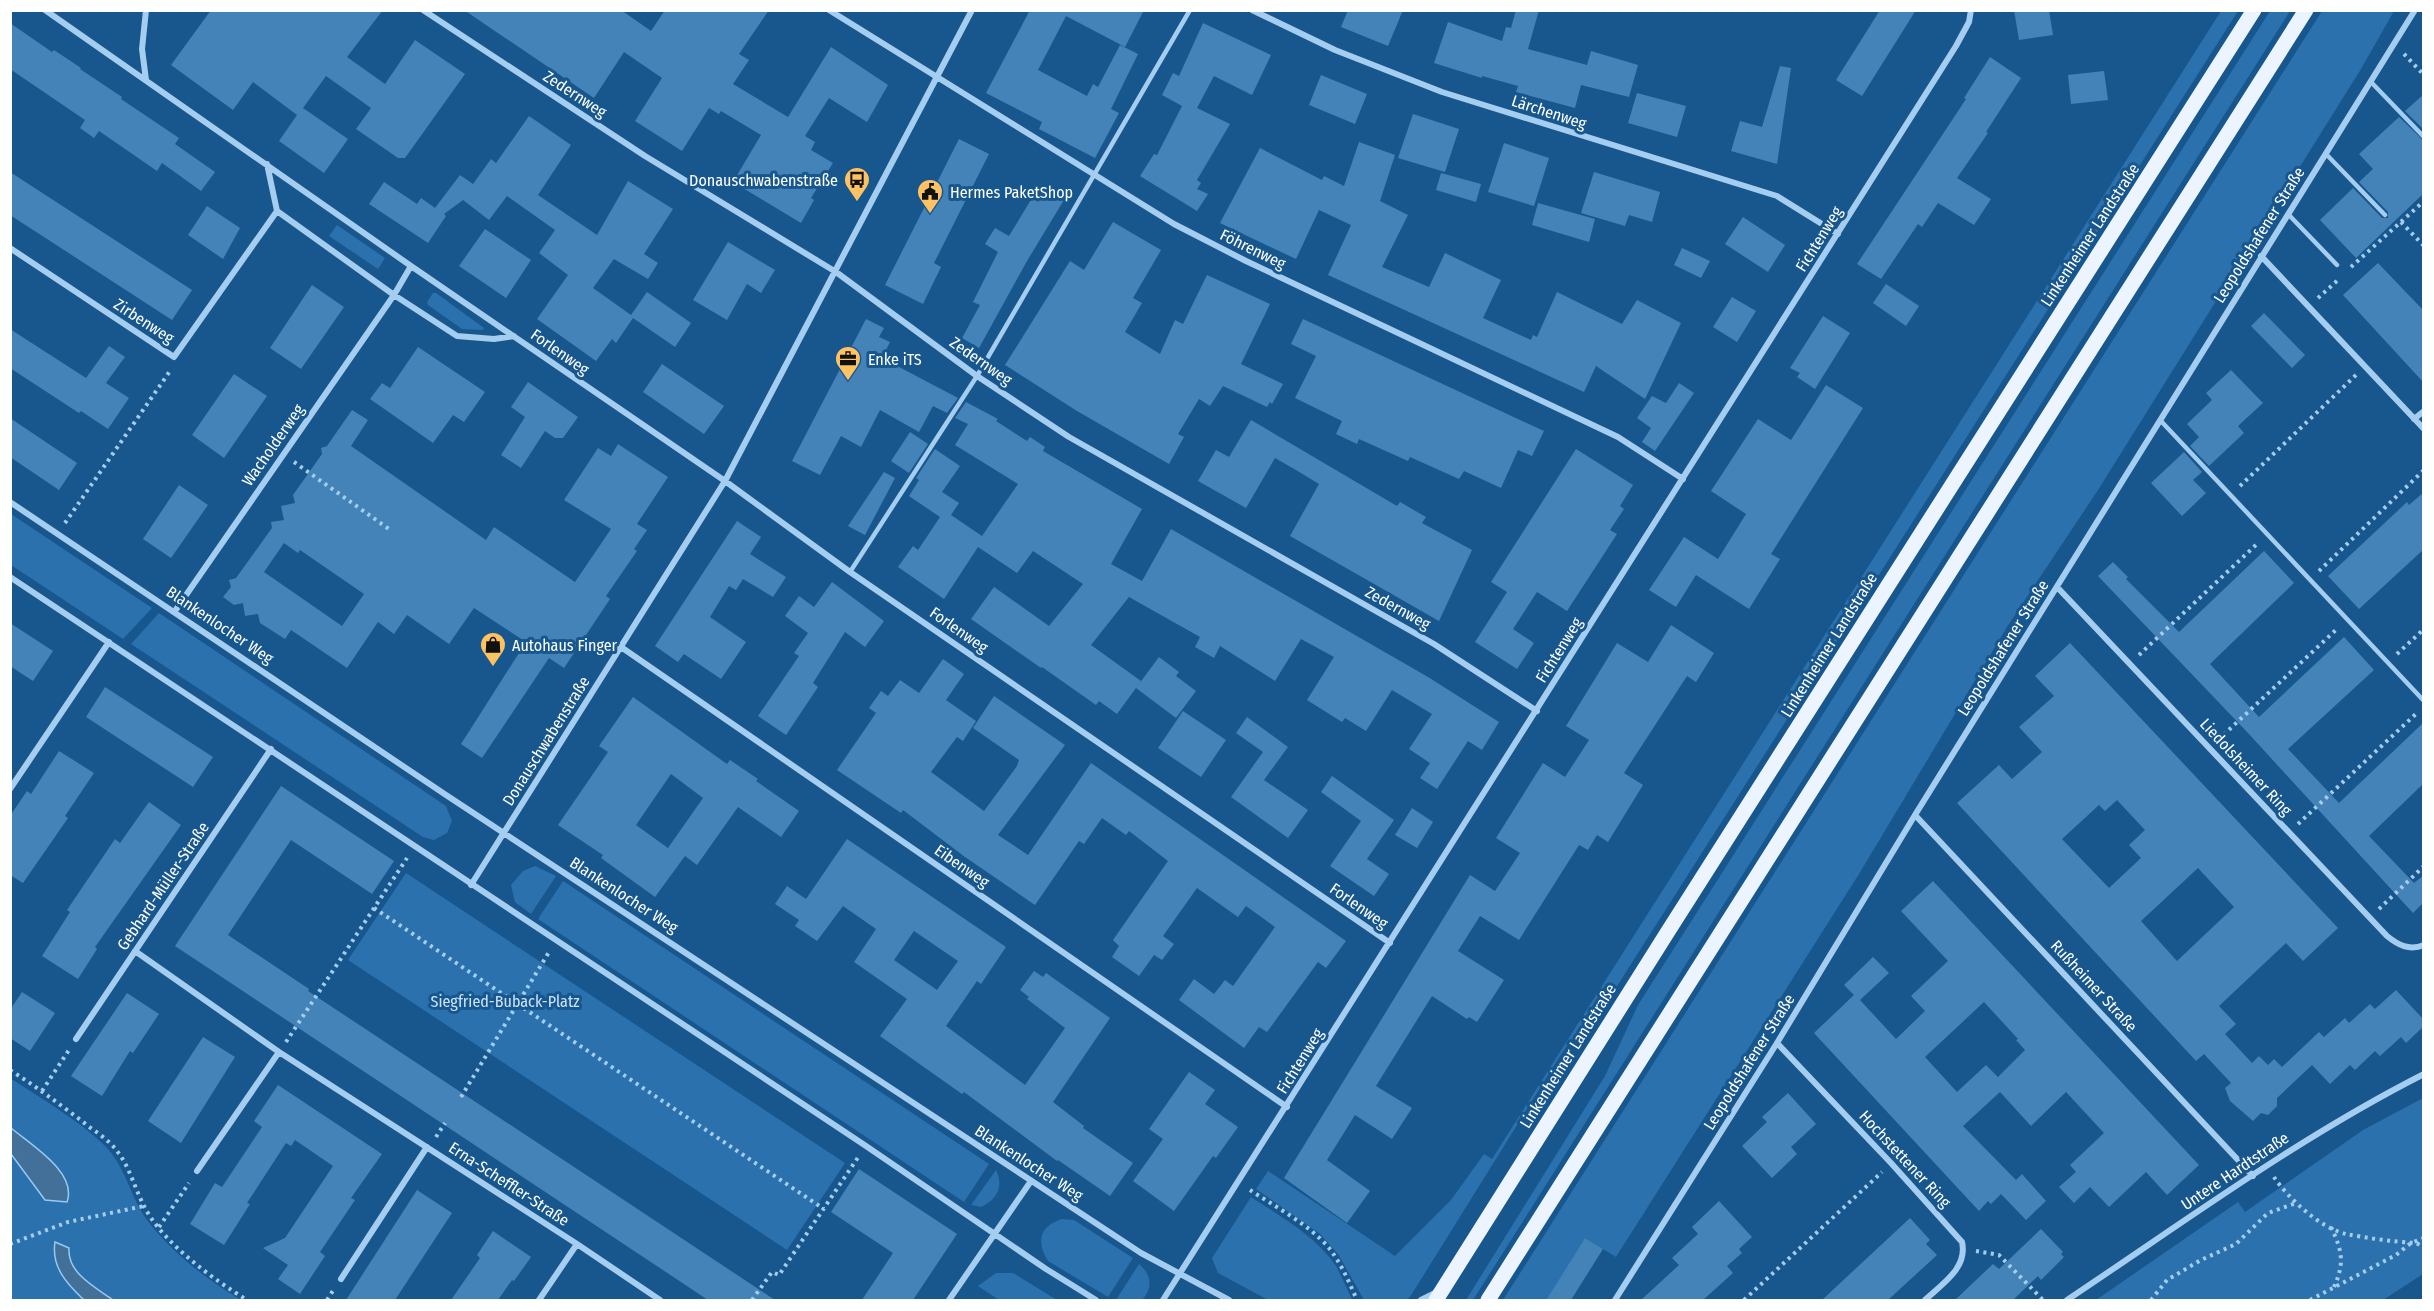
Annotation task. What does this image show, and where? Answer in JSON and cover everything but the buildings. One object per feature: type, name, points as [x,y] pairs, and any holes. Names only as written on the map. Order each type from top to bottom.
[{"type":"main road","name":"Linkenheimer Landstraße","points":[[1439,1294],[2254,10]]},
{"type":"main road","points":[[1488,1300],[2306,10]]},
{"type":"street","name":"Forlenweg","points":[[45,10],[411,266],[725,481],[850,572],[1390,944]]},
{"type":"street","points":[[146,10],[142,49],[146,80]]},
{"type":"street","name":"Zedernweg","points":[[423,10],[645,156],[836,272],[977,376],[1069,437],[1434,644],[1537,711]]},
{"type":"street","name":"Föhrenweg","points":[[829,10],[1174,224],[1246,261],[1618,437],[1683,479]]},
{"type":"street","name":"Donauschwabenstraße","points":[[471,885],[725,481],[972,10]]},
{"type":"street","name":"Lärchenweg","points":[[1252,10],[1335,50],[1443,92],[1777,196],[1838,234]]},
{"type":"street","name":"Fichtenweg","points":[[1163,1300],[1181,1275],[1956,46],[1969,22],[1971,10]]},
{"type":"street","name":"Leopoldshafener Straße","points":[[1616,1300],[2415,10]]},
{"type":"street","points":[[267,164],[277,211]]},
{"type":"street","name":"Forlenweg","points":[[277,211],[394,295],[457,336],[494,339],[514,336]]},
{"type":"street","name":"Zirbenweg","points":[[10,248],[174,357],[277,211]]},
{"type":"street","points":[[2261,256],[2424,429]]},
{"type":"street","points":[[394,295],[411,266]]},
{"type":"street","name":"Wacholderweg","points":[[175,611],[394,295]]},
{"type":"street","points":[[2415,419],[2424,411]]},
{"type":"street","name":"Blankenlocher Weg","points":[[10,502],[504,833],[1141,1254],[1229,1300]]},
{"type":"street","points":[[10,577],[271,748],[471,885],[1096,1300]]},
{"type":"street","name":"Liedolsheimer Ring","points":[[2057,587],[2369,918],[2398,944],[2414,948],[2424,945]]},
{"type":"street","points":[[10,789],[109,642]]},
{"type":"street","name":"Eibenweg","points":[[621,647],[1287,1107]]},
{"type":"street","name":"Gebhard-Müller-Straße","points":[[76,1039],[271,748]]},
{"type":"street","name":"Rußheimer Straße","points":[[1915,815],[2253,1176]]},
{"type":"street","name":"Erna-Scheffler-Straße","points":[[135,951],[279,1052],[660,1300]]},
{"type":"street","name":"Hochstettener Ring","points":[[1777,1043],[1957,1234],[1963,1249]]},
{"type":"street","points":[[197,1171],[279,1052]]},
{"type":"street","name":"Untere Hardtstraße","points":[[2067,1300],[2366,1103],[2424,1074]]},
{"type":"street","name":"Erna-Scheffler-Straße","points":[[341,1279],[426,1147]]},
{"type":"street","points":[[949,1300],[1031,1181]]},
{"type":"street","name":"Erna-Scheffler-Straße","points":[[539,1300],[577,1244]]},
{"type":"street","points":[[1925,1300],[1959,1266],[1963,1249]]},
{"type":"street","points":[[1421,1300],[1439,1294]]},
{"type":"lane","points":[[850,572],[977,376],[1191,10]]},
{"type":"lane","points":[[2371,82],[2424,137]]},
{"type":"lane","points":[[2326,154],[2385,215]]},
{"type":"lane","points":[[2288,214],[2337,265]]},
{"type":"lane","points":[[2160,420],[2424,701]]},
{"type":"path","points":[[2394,44],[2424,75]]},
{"type":"path","points":[[2350,268],[2424,201]]},
{"type":"path","points":[[2401,222],[2424,246]]},
{"type":"path","points":[[2308,307],[2342,276]]},
{"type":"path","points":[[58,534],[169,372],[174,357]]},
{"type":"path","points":[[2230,495],[2364,367]]},
{"type":"path","points":[[282,454],[389,529]]},
{"type":"path","points":[[2309,579],[2424,470]]},
{"type":"path","points":[[2129,664],[2268,534]]},
{"type":"path","points":[[2210,748],[2347,620]]},
{"type":"path","points":[[2387,663],[2424,628]]},
{"type":"path","points":[[2289,832],[2424,707]]},
{"type":"path","points":[[279,1052],[415,846]]},
{"type":"path","points":[[2369,918],[2424,866]]},
{"type":"path","points":[[374,908],[824,1209]]},
{"type":"path","points":[[461,1097],[556,941]]},
{"type":"path","points":[[42,1091],[76,1039]]},
{"type":"path","points":[[10,1070],[112,1144],[133,1176],[144,1206],[159,1227],[188,1257],[224,1286],[247,1300]]},
{"type":"path","points":[[752,1300],[772,1272],[779,1275],[866,1146]]},
{"type":"path","points":[[1744,1300],[1891,1163]]},
{"type":"path","points":[[2267,1167],[2285,1193],[2330,1226],[2344,1233],[2424,1247]]},
{"type":"path","points":[[159,1227],[197,1171]]},
{"type":"path","points":[[1239,1183],[1328,1246],[1344,1270],[1358,1300]]},
{"type":"path","points":[[2151,1300],[2167,1280],[2201,1260],[2236,1244],[2268,1213],[2296,1203]]},
{"type":"path","points":[[10,1244],[68,1222],[144,1206]]},
{"type":"path","points":[[2330,1226],[2341,1253],[2342,1271],[2334,1287]]},
{"type":"path","points":[[2310,1300],[2396,1255],[2411,1243],[2424,1238]]},
{"type":"path","points":[[1963,1249],[1999,1255],[2043,1300]]},
{"type":"green space","points":[[2221,11],[2238,11],[1612,994],[1579,1029],[1560,1056],[1410,1297],[1406,1300],[1364,1300],[1338,1254],[1320,1234],[1256,1189],[1268,1171],[1395,1256],[1451,1200],[1484,1154],[1492,1159]]},
{"type":"green space","points":[[2270,11],[2290,11],[1473,1300],[1466,1300],[1605,1076],[1638,1005]]},
{"type":"green space","points":[[2322,11],[2394,11],[2361,69],[2098,490],[2007,627],[1859,874],[1616,1257],[1585,1238],[1546,1300],[1503,1300]]},
{"type":"green space","points":[[337,225],[385,258],[378,269],[329,236]]},
{"type":"green space","points":[[433,293],[484,328],[483,330],[462,329],[428,305],[427,302]]},
{"type":"green space","points":[[10,514],[152,608],[123,639],[11,565]]},
{"type":"green space","points":[[159,613],[446,806],[452,821],[447,833],[434,840],[423,837],[131,644]]},
{"type":"green space","points":[[535,866],[556,876],[531,914],[515,902],[511,885],[523,871]]},
{"type":"green space","name":"Siegfried-Buback-Platz","points":[[406,873],[845,1163],[787,1250],[348,960]]},
{"type":"green space","points":[[563,881],[989,1164],[964,1202],[538,919]]},
{"type":"green space","points":[[10,1078],[71,1118],[104,1145],[118,1162],[141,1211],[157,1232],[190,1265],[241,1300],[11,1300]]},
{"type":"green space","points":[[2423,1098],[2423,1274],[2383,1300],[2096,1300],[2238,1202],[2245,1212],[2363,1130]]},
{"type":"green space","points":[[996,1170],[999,1182],[998,1192],[991,1201],[981,1207],[971,1205]]},
{"type":"green space","points":[[1251,1197],[1297,1227],[1328,1255],[1336,1266],[1352,1300],[1268,1300],[1218,1273],[1212,1258]]},
{"type":"green space","points":[[1062,1219],[1074,1220],[1133,1258],[1108,1297],[1048,1261],[1041,1241],[1044,1230]]},
{"type":"green space","points":[[1139,1264],[1149,1277],[1150,1282],[1146,1295],[1142,1300],[1116,1300]]},
{"type":"green space","points":[[996,1273],[1013,1273],[1057,1300],[999,1300],[978,1286]]},
{"type":"shaded area","points":[[10,1127],[39,1150],[59,1170],[68,1191],[67,1202],[45,1200],[11,1154]]},
{"type":"shaded area","points":[[55,1242],[69,1248],[72,1265],[77,1272],[113,1300],[84,1300],[78,1294],[66,1281],[58,1267],[54,1251]]},
{"type":"place","name":"Donauschwabenstraße","points":[[857,203]]},
{"type":"place","name":"Hermes PaketShop","points":[[930,215]]},
{"type":"place","name":"Enke iTS","points":[[848,382]]},
{"type":"place","name":"Autohaus Finger","points":[[493,668]]}]
